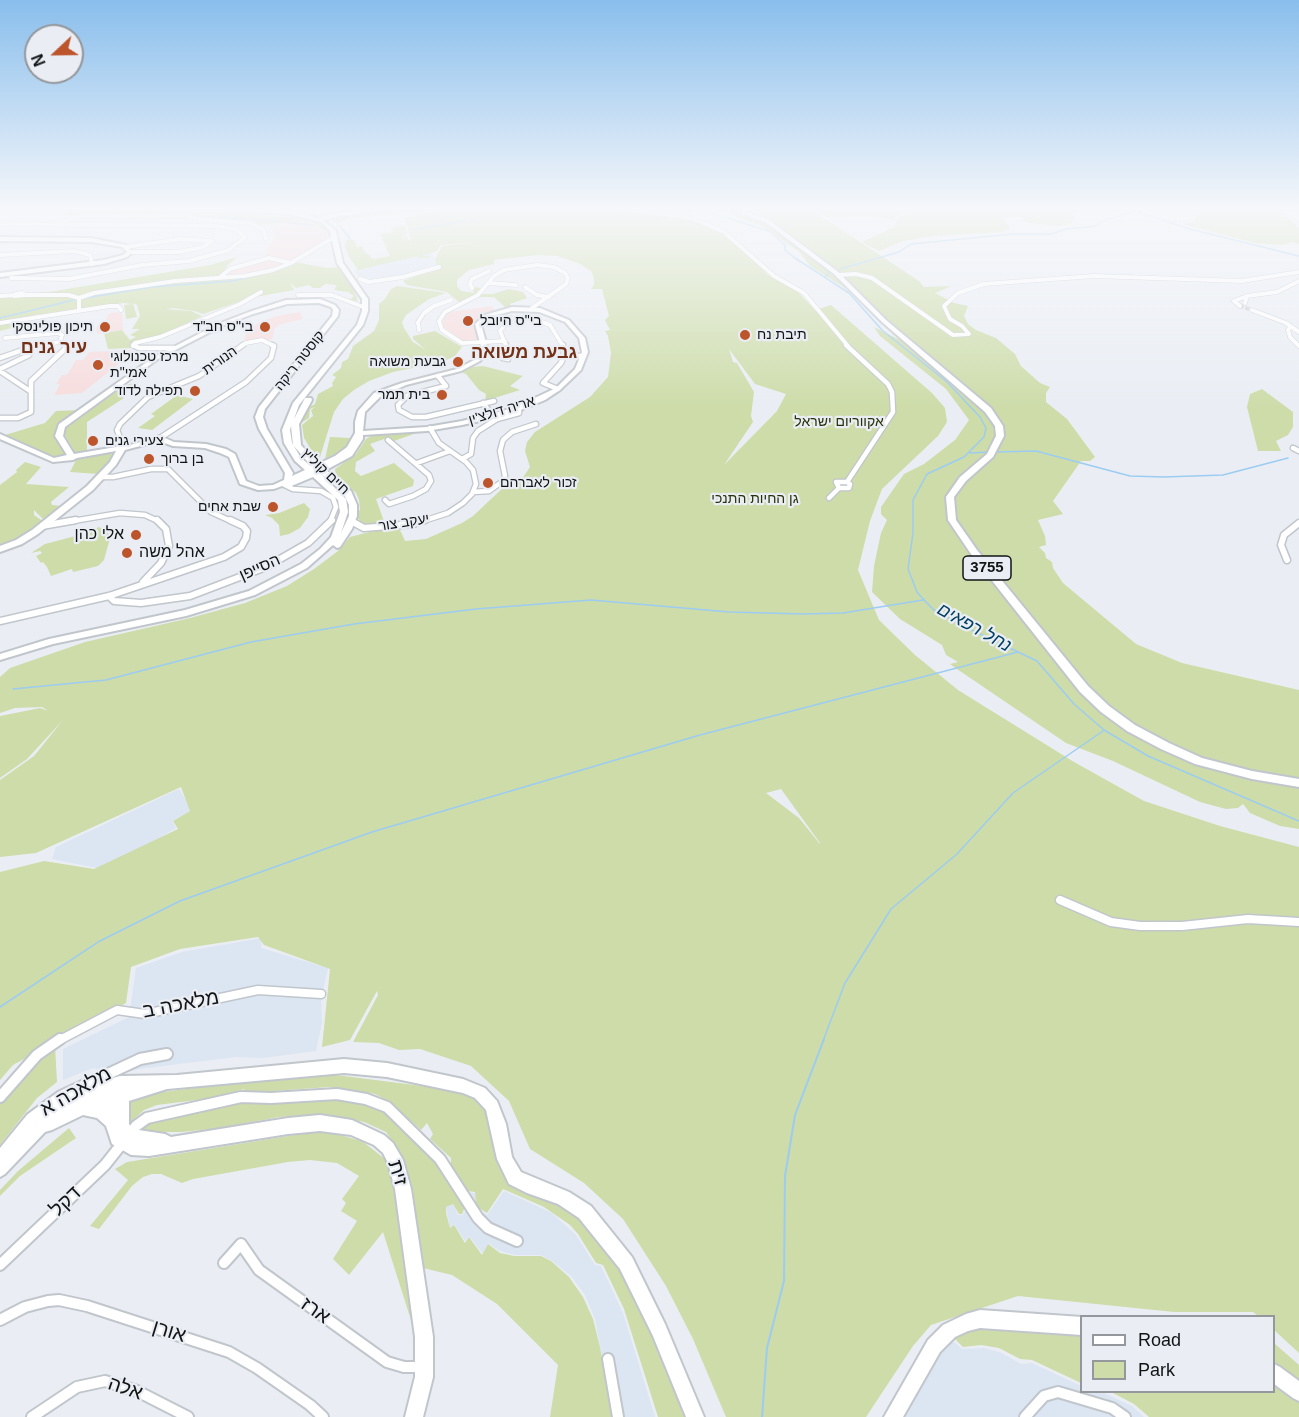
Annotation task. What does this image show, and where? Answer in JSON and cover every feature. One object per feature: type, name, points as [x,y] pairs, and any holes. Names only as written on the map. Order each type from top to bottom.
[{"type":"main road","points":[[4,276],[11,278]]},
{"type":"main road","points":[[349,276],[365,298],[366,308]]},
{"type":"main road","name":"חיים קוליץ","points":[[0,663],[40,649],[187,618],[255,597],[288,581],[321,560],[336,546],[351,521],[353,505],[350,496],[313,472],[307,458],[297,445],[295,424],[300,411],[364,329],[370,318],[371,298],[358,276]]},
{"type":"main road","name":"3755","points":[[839,276],[884,321],[988,410],[999,426],[1000,436],[990,455],[963,479],[950,497],[952,520],[974,552],[1084,689],[1105,709],[1131,728],[1199,761],[1252,775],[1299,783]]},
{"type":"main road","name":"קוסטה ריקה","points":[[73,458],[59,436],[62,426],[146,365],[174,348],[236,318],[282,303],[313,300],[325,302],[335,308],[336,314],[332,321],[260,413],[261,425],[287,479]]},
{"type":"main road","name":"חיים קוליץ","points":[[0,657],[52,641],[186,613],[221,603],[267,586],[303,566],[323,551],[335,538],[344,512],[342,499],[290,447],[286,434],[288,420],[303,395],[357,329],[366,308]]},
{"type":"main road","points":[[160,438],[173,444],[206,446],[228,453],[234,460],[241,480],[252,486],[268,488],[346,457],[359,436],[362,411],[374,398],[398,386],[459,370],[474,363],[484,353],[484,344],[478,326],[483,319],[510,309],[532,308],[553,314],[574,327],[582,338],[584,356]]},
{"type":"main road","name":"אריה דולצ'ין","points":[[359,436],[374,432],[430,428],[493,416],[519,408],[558,389],[578,370],[584,356]]},
{"type":"main road","points":[[0,436],[49,459],[73,458],[125,447]]},
{"type":"main road","points":[[313,472],[338,458],[359,436]]},
{"type":"main road","name":"הנורית","points":[[125,447],[160,438]]},
{"type":"main road","points":[[0,549],[23,540],[42,526],[100,477],[125,447]]},
{"type":"main road","points":[[307,458],[322,462],[338,458]]},
{"type":"main road","points":[[28,1136],[78,1109],[119,1091],[177,1082],[344,1066],[387,1070],[445,1081],[480,1093],[492,1106],[505,1159],[515,1178],[563,1198],[585,1212],[626,1263],[654,1320],[694,1417]]},
{"type":"main road","points":[[0,1169],[28,1136],[74,1099],[98,1088],[119,1091]]},
{"type":"main road","points":[[119,1091],[113,1123],[115,1134],[126,1140]]},
{"type":"main road","points":[[119,1091],[122,1125],[126,1140]]},
{"type":"main road","points":[[78,1109],[101,1110],[113,1123]]},
{"type":"main road","name":"זית","points":[[126,1140],[141,1149],[320,1123],[352,1128],[379,1140],[395,1160],[404,1189],[424,1337],[422,1387],[414,1417]]},
{"type":"main road","points":[[893,1417],[934,1346],[949,1331],[980,1319],[1080,1326]]},
{"type":"main road","points":[[1275,1374],[1299,1392]]},
{"type":"street","points":[[11,278],[61,280],[82,276]]},
{"type":"street","points":[[0,296],[68,295],[79,297],[94,292],[147,284],[237,276]]},
{"type":"street","points":[[360,279],[375,281],[406,276]]},
{"type":"street","points":[[472,288],[470,284],[472,279],[478,276]]},
{"type":"street","points":[[495,276],[478,295],[442,314],[438,321],[440,328],[462,343],[484,344],[505,341]]},
{"type":"street","points":[[532,308],[562,288],[568,280],[566,276]]},
{"type":"street","points":[[774,276],[804,293],[837,334],[888,384],[892,392],[895,406],[889,419],[845,481],[835,483],[839,488]]},
{"type":"street","points":[[865,276],[872,278],[953,335],[969,334],[962,326],[950,319],[944,306],[948,299],[958,293],[984,284],[1092,276]]},
{"type":"street","points":[[1098,276],[1242,281],[1273,276]]},
{"type":"street","points":[[472,279],[516,285]]},
{"type":"street","points":[[367,287],[375,281]]},
{"type":"street","points":[[1240,306],[1234,301],[1247,296],[1277,292],[1299,281]]},
{"type":"street","points":[[525,287],[537,295],[549,297]]},
{"type":"street","name":"קוסטה ריקה","points":[[174,348],[132,346],[240,304],[261,292]]},
{"type":"street","points":[[298,295],[327,294],[341,297],[366,308]]},
{"type":"street","points":[[1245,303],[1247,296]]},
{"type":"street","points":[[79,297],[79,310]]},
{"type":"street","points":[[352,303],[365,298]]},
{"type":"street","points":[[420,330],[418,322],[421,316],[431,308],[451,300]]},
{"type":"street","points":[[444,302],[456,306]]},
{"type":"street","points":[[0,323],[114,305],[120,306],[121,310]]},
{"type":"street","points":[[1252,310],[1299,331]]},
{"type":"street","points":[[508,359],[503,358],[506,348],[500,328],[511,318]]},
{"type":"street","points":[[531,318],[547,323],[558,333],[563,342],[564,356],[558,368],[543,383],[558,389]]},
{"type":"street","points":[[1292,326],[1288,330],[1290,337],[1299,346]]},
{"type":"street","points":[[5,338],[58,333],[62,335],[60,342]]},
{"type":"street","name":"הנורית","points":[[125,447],[117,430],[120,424],[148,397],[199,376],[246,343],[262,340],[274,346],[271,358],[246,382],[160,438]]},
{"type":"street","points":[[0,358],[45,343],[60,342],[66,345],[66,348],[33,378],[30,391],[32,407],[29,413],[15,419],[0,418]]},
{"type":"street","points":[[0,351],[16,351]]},
{"type":"street","points":[[29,356],[0,370],[30,391]]},
{"type":"street","points":[[564,356],[584,356]]},
{"type":"street","points":[[438,376],[446,386],[407,396],[398,405],[399,410],[412,417],[426,417],[494,400]]},
{"type":"street","points":[[483,403],[493,416]]},
{"type":"street","points":[[462,459],[471,454],[473,438],[478,431],[497,419],[519,412],[519,408]]},
{"type":"street","points":[[430,428],[436,440],[470,466],[475,475],[476,484],[473,492],[489,491],[499,485],[505,476],[500,451],[502,440],[512,432],[536,424]]},
{"type":"street","points":[[386,500],[389,504],[405,499],[424,491],[430,485],[429,475],[388,440]]},
{"type":"street","points":[[1293,448],[1299,451]]},
{"type":"street","points":[[417,463],[450,451]]},
{"type":"street","points":[[0,621],[109,596],[231,554],[244,543],[247,531],[240,524],[211,512],[168,469],[151,469],[113,477],[100,477]]},
{"type":"street","name":"הסייפן","points":[[109,596],[114,601],[159,602],[200,593],[266,567],[308,543],[332,520],[336,507],[333,498],[326,492],[291,489],[287,479]]},
{"type":"street","points":[[830,498],[839,488],[849,488],[850,484],[845,481]]},
{"type":"street","name":"יעקב צור","points":[[351,521],[364,528],[413,524],[448,513],[473,492]]},
{"type":"street","points":[[42,526],[120,513],[159,520],[166,529],[167,552],[139,585]]},
{"type":"street","points":[[1287,560],[1281,545],[1284,535],[1299,523]]},
{"type":"street","points":[[119,592],[118,599],[125,602]]},
{"type":"street","points":[[1060,900],[1111,922],[1140,926],[1194,925],[1248,919],[1299,922]]},
{"type":"street","name":"מלאכה ב","points":[[0,1097],[18,1073],[43,1051],[66,1034],[117,1010],[145,1014],[258,990],[321,994]]},
{"type":"street","name":"מלאכה א","points":[[0,1156],[31,1118],[61,1096],[140,1059],[167,1054]]},
{"type":"street","name":"דקל","points":[[0,1265],[105,1165],[140,1123],[157,1114],[241,1097],[271,1098],[326,1093],[375,1101],[387,1107],[440,1159],[478,1218],[488,1228],[518,1241]]},
{"type":"street","name":"ארז","points":[[224,1263],[241,1244],[260,1270],[387,1362],[404,1367],[424,1367]]},
{"type":"street","name":"אורן","points":[[0,1320],[25,1307],[48,1301],[59,1300],[87,1306],[234,1354],[310,1405],[322,1417]]},
{"type":"street","points":[[608,1359],[618,1417]]},
{"type":"street","name":"אלה","points":[[32,1417],[77,1387],[105,1381],[136,1391],[188,1417]]},
{"type":"street","points":[[1025,1417],[1041,1399],[1054,1392],[1112,1408],[1125,1417]]},
{"type":"shaded area","points":[[358,276],[399,276],[375,281],[360,279]]},
{"type":"shaded area","points":[[491,306],[495,311],[476,322],[479,340],[463,341],[442,326],[449,312]]},
{"type":"shaded area","name":"בי\"ס חב\"ד","points":[[300,312],[303,319],[279,325],[275,328],[272,340],[258,339],[246,342],[244,340],[246,334],[258,323],[276,316]]},
{"type":"shaded area","points":[[109,313],[122,314],[123,330],[97,334],[96,327],[104,323]]},
{"type":"shaded area","points":[[133,350],[82,393],[54,395],[60,384],[56,384],[62,375],[67,375],[76,360],[83,360],[89,352]]},
{"type":"shaded area","points":[[179,789],[192,810],[172,821],[176,828],[114,864],[97,868],[52,859],[56,847]]},
{"type":"shaded area","points":[[262,938],[261,948],[328,968],[321,1000],[322,1023],[316,1051],[263,1058],[236,1057],[139,1069],[120,1074],[93,1068],[63,1080],[63,1049],[129,1017],[136,968],[182,952]]},
{"type":"shaded area","points":[[504,1191],[552,1213],[576,1235],[595,1265],[601,1266],[623,1313],[655,1417],[613,1417],[595,1319],[585,1295],[571,1276],[541,1255],[515,1255],[500,1251],[488,1243],[483,1254],[469,1236],[465,1241],[454,1224],[450,1228],[446,1207],[453,1204],[458,1215],[462,1215],[465,1211],[467,1192],[475,1193],[475,1207],[487,1215]]},
{"type":"shaded area","points":[[951,1339],[962,1349],[984,1348],[1002,1353],[1021,1364],[1032,1363],[1080,1386],[1080,1393],[1104,1393],[1132,1406],[1144,1417],[902,1417],[921,1386],[933,1360]]},
{"type":"green space","points":[[144,276],[222,276],[221,278],[345,276],[358,301],[350,300],[354,296],[348,292],[334,290],[337,285],[325,284],[320,288],[313,288],[309,285],[296,288],[290,283],[294,290],[250,298],[203,314],[194,311],[173,308],[166,309],[191,311],[202,316],[158,337],[131,344],[131,348],[108,349],[104,333],[122,330],[130,340],[136,337],[130,335],[140,329],[132,329],[140,316],[137,305],[133,303],[137,317],[126,319],[124,305],[132,304],[124,303],[36,315],[20,326],[0,331],[0,295],[49,292]]},
{"type":"green space","points":[[415,276],[462,276],[457,280],[457,286],[461,291],[475,293],[473,292],[475,287],[481,288],[472,297],[460,303],[447,292],[407,285],[403,281]]},
{"type":"green space","points":[[593,276],[771,276],[797,291],[815,310],[831,305],[932,393],[945,408],[947,422],[938,436],[882,489],[870,521],[858,570],[879,620],[915,655],[958,690],[1074,762],[1144,801],[1220,826],[1299,847],[1299,1353],[1275,1331],[1275,1315],[1257,1315],[1253,1312],[1174,1312],[1018,1296],[931,1325],[913,1346],[866,1417],[726,1417],[693,1339],[666,1286],[623,1219],[584,1183],[530,1149],[509,1101],[471,1066],[420,1049],[399,1050],[379,1043],[353,1042],[378,995],[377,991],[350,1040],[322,1047],[330,969],[264,945],[258,937],[180,949],[131,967],[126,1003],[13,1065],[0,1080],[0,872],[44,861],[94,869],[178,829],[173,821],[190,811],[181,787],[36,853],[0,857],[0,780],[34,756],[63,720],[27,759],[0,778],[0,716],[40,708],[48,711],[42,707],[15,708],[0,713],[0,677],[10,668],[85,642],[245,603],[287,586],[338,551],[350,537],[377,530],[400,530],[405,541],[426,539],[473,516],[506,485],[520,482],[530,467],[525,451],[527,442],[535,432],[590,397],[608,377],[611,353],[605,331],[610,330],[605,320],[609,316],[602,289],[591,289],[594,285]],"holes":[[[729,349],[755,384],[786,394],[777,411],[724,465],[753,422],[751,416],[754,392],[737,363],[733,362]],[[781,789],[820,843],[799,818],[766,793]]]},
{"type":"green space","points":[[826,276],[912,276],[924,287],[951,286],[935,293],[954,303],[968,306],[964,316],[968,324],[996,338],[1015,354],[1021,366],[1040,383],[1050,387],[1046,393],[1046,402],[1067,419],[1095,457],[1090,461],[1081,461],[1053,501],[1063,514],[1038,520],[1046,545],[1039,547],[1045,553],[1046,558],[1052,562],[1053,568],[1063,583],[1136,644],[1182,663],[1299,690],[1299,829],[1280,826],[1250,813],[1243,804],[1238,808],[1226,809],[1200,802],[1113,761],[1066,743],[950,664],[958,662],[946,655],[942,645],[900,619],[872,592],[874,566],[881,533],[887,520],[881,514],[881,507],[904,474],[924,464],[955,440],[969,420],[946,389],[880,336],[874,327],[902,341],[848,290]]},
{"type":"green space","points":[[397,286],[446,293],[429,299],[406,315],[402,322],[413,342],[426,350],[413,339],[413,336],[435,331],[462,347],[455,356],[442,362],[393,372],[369,381],[354,390],[343,399],[334,412],[320,457],[315,456],[304,438],[302,425],[313,416],[311,410],[315,407],[310,409],[309,418],[301,423],[306,409],[315,404],[318,394],[333,386],[332,383],[336,377],[332,375],[341,368],[342,362],[348,359],[353,346],[374,331],[379,320],[379,304],[391,289]]},
{"type":"green space","points":[[509,289],[523,292],[527,298],[510,304],[512,307],[506,308],[494,297],[478,297],[482,294],[493,294]]},
{"type":"green space","points":[[483,366],[523,376],[510,386],[520,390],[485,401],[486,394],[479,390],[466,374],[460,372],[472,367]]},
{"type":"green space","points":[[134,383],[137,385],[119,395],[124,398],[87,422],[87,454],[77,456],[63,432],[64,428],[121,386]]},
{"type":"green space","points":[[1262,389],[1293,412],[1293,427],[1288,435],[1276,441],[1281,451],[1258,451],[1247,407],[1250,394]]},
{"type":"green space","points":[[177,395],[193,399],[152,430],[138,428],[155,416],[151,414]]},
{"type":"green space","points":[[80,410],[57,430],[56,435],[68,456],[50,457],[5,435],[45,423],[56,411]]},
{"type":"green space","points":[[425,430],[394,441],[387,438],[370,444],[375,451],[356,462],[355,471],[361,476],[394,463],[414,480],[413,486],[376,499],[385,524],[361,523],[357,517],[360,509],[356,493],[336,475],[335,469],[356,454],[366,439],[371,436]]},
{"type":"green space","points":[[330,437],[350,438],[345,449],[325,459]]},
{"type":"green space","points":[[106,454],[114,457],[99,474],[70,472],[76,460]]},
{"type":"green space","points":[[25,462],[41,467],[26,484],[69,487],[51,502],[52,505],[61,506],[45,521],[34,510],[34,515],[44,522],[29,534],[0,544],[0,485],[17,472],[16,470]]},
{"type":"green space","points":[[304,503],[310,509],[308,517],[300,528],[289,534],[280,536],[279,525],[265,515],[279,513]]},
{"type":"green space","points":[[99,527],[109,534],[110,538],[104,560],[98,566],[73,572],[72,569],[51,576],[47,567],[36,556],[42,553],[40,551],[31,553],[45,544],[83,534]]},
{"type":"green space","points":[[55,1046],[57,1082],[37,1098],[0,1145],[0,1098],[31,1065]]},
{"type":"green space","points":[[336,1075],[454,1090],[477,1099],[490,1117],[499,1157],[551,1199],[585,1221],[602,1240],[636,1292],[688,1417],[658,1417],[624,1309],[603,1265],[596,1263],[570,1225],[544,1207],[503,1189],[487,1213],[476,1206],[475,1192],[467,1191],[451,1166],[451,1158],[430,1139],[433,1134],[427,1123],[421,1130],[390,1102],[375,1094],[329,1087],[246,1093],[244,1089],[213,1098],[157,1105],[144,1110],[132,1121],[128,1118],[129,1104],[139,1095],[249,1081]]},
{"type":"green space","points":[[335,1096],[380,1107],[432,1156],[457,1190],[460,1200],[463,1201],[465,1207],[462,1214],[459,1214],[453,1204],[446,1207],[446,1213],[450,1228],[454,1225],[465,1243],[469,1237],[482,1255],[488,1244],[500,1253],[514,1256],[541,1256],[551,1261],[569,1277],[583,1297],[593,1319],[612,1417],[550,1417],[558,1365],[497,1304],[452,1275],[423,1268],[411,1189],[402,1156],[386,1132],[364,1122],[323,1114],[279,1117],[220,1128],[182,1132],[146,1132],[136,1129],[144,1123],[242,1100]]},
{"type":"green space","points":[[69,1128],[76,1138],[20,1176],[0,1196],[0,1190],[18,1171]]},
{"type":"green space","points":[[313,1132],[332,1133],[362,1141],[385,1159],[390,1166],[395,1182],[417,1339],[383,1232],[349,1275],[333,1259],[357,1221],[341,1211],[346,1203],[342,1199],[359,1176],[337,1163],[310,1160],[288,1162],[182,1183],[161,1174],[152,1174],[143,1177],[132,1186],[99,1229],[90,1226],[128,1180],[115,1169],[127,1162]]},
{"type":"green space","points":[[1080,1327],[1080,1383],[1032,1360],[1020,1359],[999,1348],[981,1345],[963,1347],[951,1335],[981,1329]]},
{"type":"green space","points":[[1275,1344],[1299,1365],[1299,1417],[1149,1417],[1134,1404],[1113,1393],[1275,1393]]},
{"type":"waterway","points":[[85,298],[152,287],[233,281],[252,276]]},
{"type":"waterway","name":"נחל רפאים","points":[[823,276],[849,293],[882,330],[947,382],[980,417],[986,428],[984,437],[964,457],[927,474],[913,500],[913,533],[908,569],[917,592],[934,610],[1037,661],[1074,704],[1104,730],[1148,756],[1299,821]]},
{"type":"waterway","points":[[0,318],[74,300]]},
{"type":"waterway","points":[[994,452],[1036,451],[1130,476],[1164,477],[1223,475],[1288,458]]},
{"type":"waterway","points":[[970,453],[990,452]]},
{"type":"waterway","points":[[13,689],[106,680],[251,642],[354,624],[476,609],[591,600],[729,612],[803,614],[843,613],[923,600]]},
{"type":"waterway","points":[[0,1007],[98,942],[180,901],[372,832],[700,735],[1018,652]]},
{"type":"waterway","points":[[823,1041],[845,983],[891,909],[957,854],[1013,793],[1103,731]]},
{"type":"waterway","points":[[762,1417],[767,1348],[784,1281],[785,1176],[795,1115],[824,1039]]},
{"type":"tunnel","points":[[1240,306],[1252,310]]},
{"type":"place","name":"בי\"ס היובל","points":[[468,321]]},
{"type":"place","name":"תיכון פולינסקי","points":[[105,327]]},
{"type":"place","name":"בי\"ס חב\"ד","points":[[265,327]]},
{"type":"place","name":"תיבת נח","points":[[745,335]]},
{"type":"place","name":"גבעת משואה","points":[[458,362]]},
{"type":"place","name":"מרכז טכנולוגי אמי\"ת","points":[[98,365]]},
{"type":"place","name":"תפילה לדוד","points":[[195,391]]},
{"type":"place","name":"בית תמר","points":[[442,395]]},
{"type":"place","name":"צעירי גנים","points":[[93,441]]},
{"type":"place","name":"בן ברוך","points":[[149,459]]},
{"type":"place","name":"זכור לאברהם","points":[[488,483]]},
{"type":"place","name":"שבת אחים","points":[[273,507]]},
{"type":"place","name":"אלי כהן","points":[[136,535]]},
{"type":"place","name":"אהל משה","points":[[127,553]]},
{"type":"district","name":"עיר גנים","points":[[54,348]]},
{"type":"district","name":"גבעת משואה","points":[[524,353]]},
{"type":"park label","name":"אקווריום ישראל","points":[[839,422]]},
{"type":"park label","name":"גן החיות התנכי","points":[[755,499]]}]
